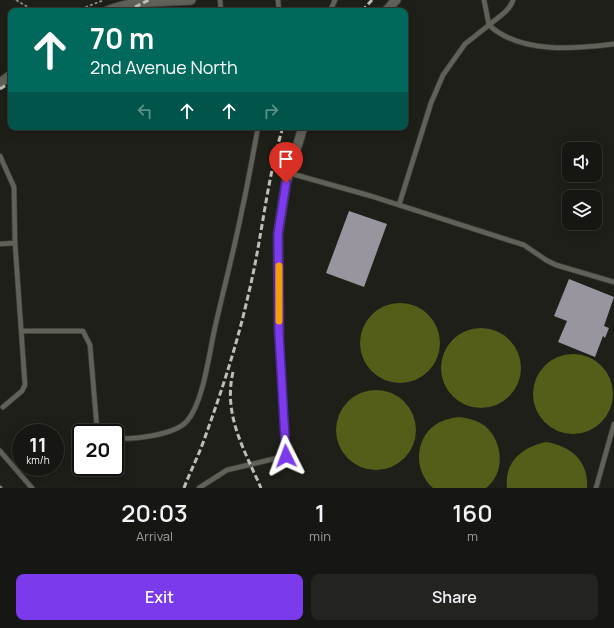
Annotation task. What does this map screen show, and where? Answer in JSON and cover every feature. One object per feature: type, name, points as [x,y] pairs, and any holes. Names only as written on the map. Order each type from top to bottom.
[{"type":"street","points":[[114,8],[137,3],[191,0]]},
{"type":"street","points":[[389,8],[396,0]]},
{"type":"street","points":[[279,334],[278,234],[286,183],[302,130]]},
{"type":"lane","points":[[484,0],[489,25],[498,34],[513,41],[556,48],[614,44]]},
{"type":"lane","points":[[399,205],[431,103],[443,75],[465,44],[502,14],[512,4],[513,0]]},
{"type":"lane","points":[[124,439],[163,433],[180,427],[187,421],[194,410],[202,385],[227,281],[257,130]]},
{"type":"lane","points":[[0,156],[14,187],[15,243],[25,385],[22,391],[3,407]]},
{"type":"lane","points":[[289,172],[524,245],[556,265],[614,282]]},
{"type":"lane","points":[[0,244],[15,243]]},
{"type":"lane","points":[[22,331],[83,331],[90,345],[97,424]]},
{"type":"lane","points":[[199,488],[227,470],[286,456],[279,334]]},
{"type":"lane","points":[[596,488],[614,424]]},
{"type":"lane","points":[[0,451],[32,488]]},
{"type":"path","points":[[16,0],[30,8]]},
{"type":"path","points":[[84,8],[104,0]]},
{"type":"shaded area","points":[[392,303],[408,303],[429,314],[440,335],[440,351],[429,372],[408,383],[392,383],[378,377],[371,372],[366,365],[360,351],[360,335],[366,321],[371,314],[378,309]]},
{"type":"shaded area","points":[[473,328],[489,328],[510,339],[521,360],[521,376],[510,397],[489,408],[473,408],[459,402],[452,397],[447,390],[441,376],[441,360],[447,346],[452,339],[459,334]]},
{"type":"shaded area","points":[[565,354],[581,354],[602,365],[613,386],[613,402],[602,423],[581,434],[565,434],[551,428],[544,423],[539,416],[533,402],[533,386],[539,372],[544,365],[551,360]]},
{"type":"shaded area","points":[[368,390],[384,390],[405,401],[416,422],[416,438],[405,459],[384,470],[368,470],[354,464],[347,459],[342,452],[336,438],[336,422],[342,408],[347,401],[354,396]]},
{"type":"shaded area","points":[[459,417],[482,424],[491,432],[496,440],[500,457],[499,466],[497,474],[486,488],[433,488],[422,474],[419,456],[420,447],[428,431],[441,422]]},
{"type":"shaded area","points":[[546,442],[563,447],[577,456],[585,470],[587,488],[507,488],[509,470],[517,457],[530,448]]},
{"type":"building","points":[[349,211],[387,224],[364,287],[326,273]]},
{"type":"building","points":[[569,279],[614,297],[604,326],[609,328],[605,338],[603,336],[595,357],[558,342],[567,321],[554,316]]},
{"type":"railway","points":[[133,8],[149,0]]},
{"type":"railway","points":[[365,8],[372,0]]},
{"type":"railway","points":[[0,89],[8,84]]},
{"type":"railway","points":[[184,488],[202,446],[239,333],[253,275],[272,169],[282,130]]},
{"type":"railway","points":[[233,372],[231,388],[233,417],[242,445],[261,488]]},
{"type":"slow traffic","points":[[279,266],[279,321]]},
{"type":"route","points":[[286,183],[278,234],[279,334],[286,456]]}]
